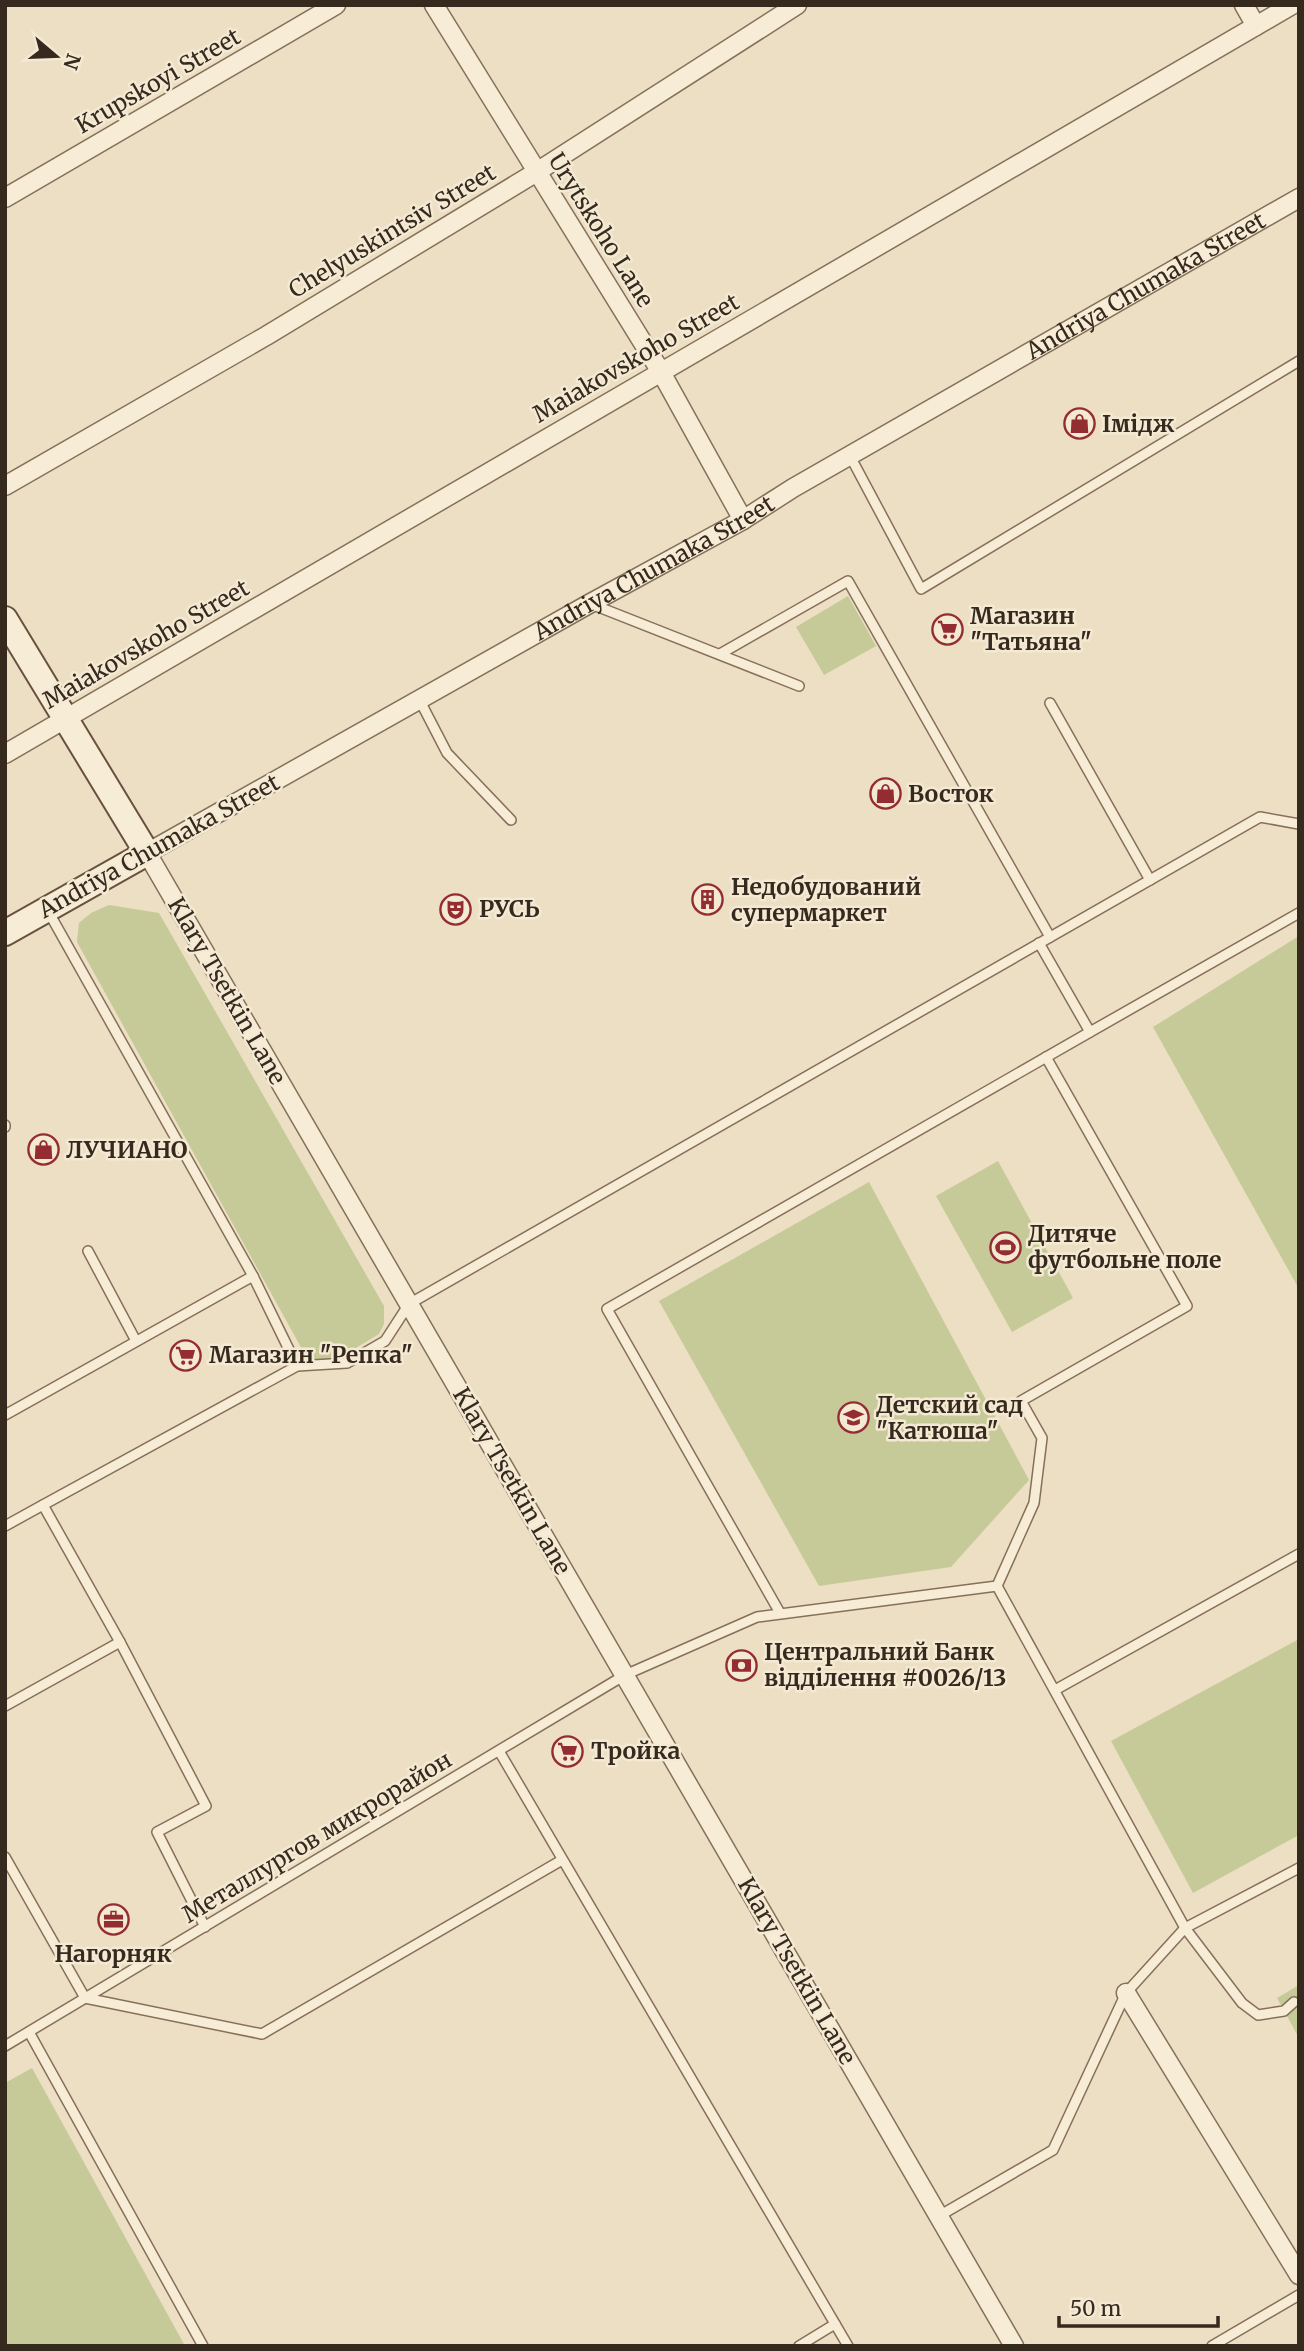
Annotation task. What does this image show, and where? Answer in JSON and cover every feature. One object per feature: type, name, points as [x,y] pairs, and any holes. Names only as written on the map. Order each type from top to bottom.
[{"type":"street","name":"Krupskoyi Street","points":[[5,198],[336,5]]},
{"type":"street","name":"Urytskoho Lane","points":[[434,5],[661,372],[743,520]]},
{"type":"street","name":"Chelyuskintsiv Street","points":[[5,486],[266,336],[536,173],[797,5]]},
{"type":"street","points":[[1244,5],[1256,26]]},
{"type":"street","name":"Maiakovskoho Street","points":[[5,754],[1292,5]]},
{"type":"street","name":"Andriya Chumaka Street","points":[[5,933],[743,520],[1299,198]]},
{"type":"street","name":"Klary Tsetkin Lane","points":[[5,619],[147,853],[1014,2346]]},
{"type":"street","points":[[1126,1993],[1299,2275]]},
{"type":"lane","points":[[850,456],[921,589],[1299,361]]},
{"type":"lane","points":[[720,654],[848,581],[1050,937]]},
{"type":"lane","points":[[589,604],[799,685]]},
{"type":"lane","points":[[419,699],[447,753],[511,820]]},
{"type":"lane","points":[[1050,704],[1150,880]]},
{"type":"lane","points":[[5,1526],[298,1366],[346,1363],[385,1341],[409,1304],[1260,817],[1299,824]]},
{"type":"lane","points":[[47,910],[253,1276],[298,1366]]},
{"type":"lane","points":[[780,1613],[607,1308],[1299,913]]},
{"type":"lane","points":[[1039,943],[1090,1032]]},
{"type":"lane","points":[[1046,1057],[1187,1306],[1021,1401],[1042,1438],[1034,1503],[997,1586],[1185,1928],[1242,2003],[1258,2015],[1284,2011],[1294,2002]]},
{"type":"lane","points":[[88,1251],[136,1340]]},
{"type":"lane","points":[[5,1415],[253,1276]]},
{"type":"lane","points":[[43,1504],[120,1642],[206,1806],[157,1832],[205,1927]]},
{"type":"lane","points":[[1055,1690],[1299,1554]]},
{"type":"lane","name":"Металлургов микрорайон","points":[[5,2046],[625,1675],[757,1617],[997,1586]]},
{"type":"lane","points":[[5,1706],[120,1642]]},
{"type":"lane","points":[[499,1751],[848,2346]]},
{"type":"lane","points":[[5,1857],[85,1998],[262,2034],[562,1860]]},
{"type":"lane","points":[[939,2216],[1053,2150],[1126,1993],[1185,1928],[1299,1868]]},
{"type":"lane","points":[[29,2032],[203,2346]]},
{"type":"lane","points":[[1212,2346],[1299,2295]]},
{"type":"lane","points":[[799,2346],[835,2324]]},
{"type":"green space","points":[[848,596],[876,646],[824,675],[796,627]]},
{"type":"green space","points":[[109,905],[159,913],[384,1306],[384,1324],[379,1334],[334,1361],[313,1361],[303,1351],[77,942],[79,923],[91,913]]},
{"type":"green space","points":[[1299,936],[1299,1289],[1153,1027]]},
{"type":"green space","name":"Дитяче футбольне поле","points":[[998,1161],[1073,1298],[1012,1332],[936,1196]]},
{"type":"green space","points":[[869,1182],[1029,1480],[951,1567],[819,1586],[659,1301]]},
{"type":"green space","points":[[1299,1639],[1299,1835],[1193,1893],[1111,1741]]},
{"type":"green space","points":[[1299,1985],[1299,2038],[1277,1998]]},
{"type":"green space","points":[[32,2068],[185,2346],[5,2346],[5,2083]]},
{"type":"place","name":"Імідж","points":[[1079,424]]},
{"type":"place","name":"Магазин \"Татьяна\"","points":[[947,629]]},
{"type":"place","name":"Восток","points":[[885,794]]},
{"type":"place","name":"Недобудований супермаркет","points":[[708,900]]},
{"type":"place","name":"РУСЬ","points":[[456,909]]},
{"type":"place","name":"ЛУЧИАНО","points":[[43,1150]]},
{"type":"place","name":"Дитяче футбольне поле","points":[[1005,1247]]},
{"type":"place","name":"Магазин \"Репка\"","points":[[186,1355]]},
{"type":"place","name":"Детский сад \"Катюша\"","points":[[853,1418]]},
{"type":"place","name":"Центральний Банк відділення #0026/13","points":[[741,1665]]},
{"type":"place","name":"Тройка","points":[[568,1751]]},
{"type":"place","name":"Нагорняк","points":[[113,1920]]}]
